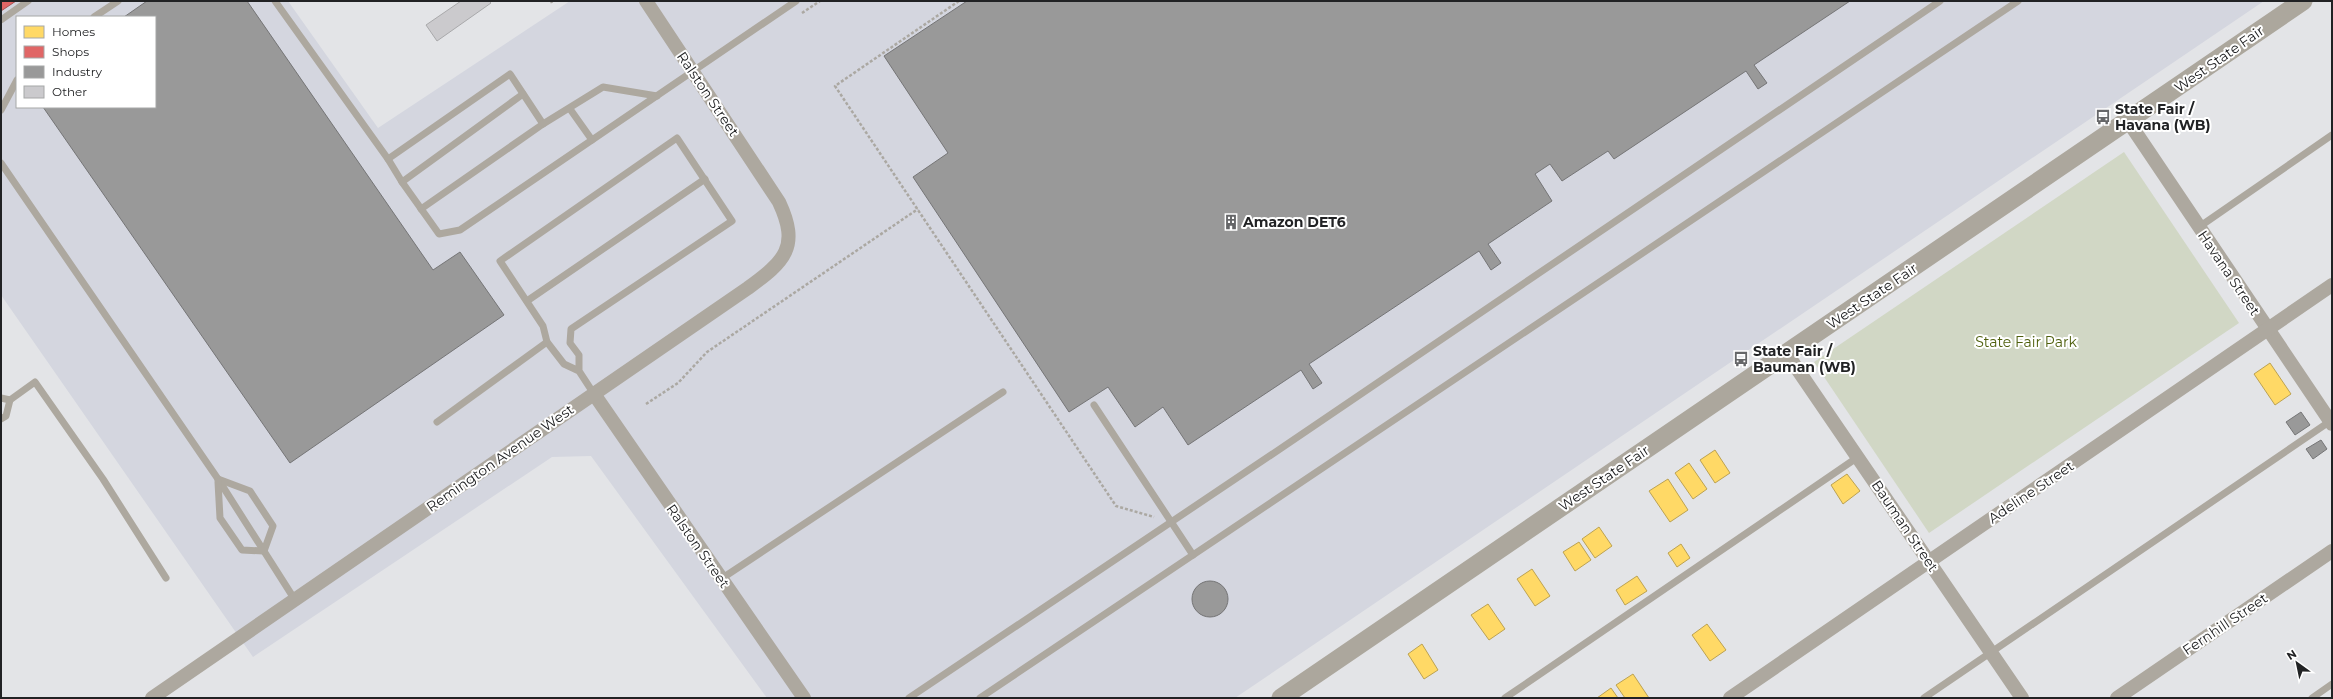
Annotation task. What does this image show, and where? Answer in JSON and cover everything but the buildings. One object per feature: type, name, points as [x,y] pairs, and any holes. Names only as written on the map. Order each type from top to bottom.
[{"type":"street","name":"Ralston Street","points":[[646,1],[770,188]]},
{"type":"street","name":"West State Fair","points":[[1281,698],[2303,1]]},
{"type":"street","name":"Havana Street","points":[[2128,121],[2331,422]]},
{"type":"street","name":"Remington Avenue West","points":[[152,698],[748,288],[779,262],[786,250],[789,226],[779,202],[770,188]]},
{"type":"street","name":"Adeline Street","points":[[1730,698],[2332,285]]},
{"type":"street","name":"Bauman Street","points":[[1787,354],[2022,698]]},
{"type":"street","name":"Ralston Street","points":[[594,394],[804,698]]},
{"type":"street","name":"Fernhill Street","points":[[2117,698],[2332,551]]},
{"type":"lane","points":[[1,20],[28,1]]},
{"type":"lane","points":[[96,16],[118,1]]},
{"type":"lane","points":[[275,1],[388,159],[402,182],[439,234],[460,230],[796,1]]},
{"type":"lane","points":[[909,698],[1940,1]]},
{"type":"lane","points":[[980,698],[2018,1]]},
{"type":"lane","points":[[388,159],[510,74],[543,124]]},
{"type":"lane","points":[[1,110],[16,82]]},
{"type":"lane","points":[[421,209],[543,124],[603,87],[657,96]]},
{"type":"lane","points":[[402,182],[523,94]]},
{"type":"lane","points":[[570,108],[592,140]]},
{"type":"lane","points":[[2199,227],[2332,135]]},
{"type":"lane","points":[[579,371],[580,355],[570,343],[571,329],[732,221],[677,138],[500,261],[543,326],[547,342],[564,364],[579,371],[594,394]]},
{"type":"lane","points":[[1,163],[218,479],[295,600]]},
{"type":"lane","points":[[527,301],[705,179]]},
{"type":"lane","points":[[437,422],[547,342]]},
{"type":"lane","points":[[1,419],[6,416],[10,400],[35,382],[103,479],[166,578]]},
{"type":"lane","points":[[721,579],[1003,392]]},
{"type":"lane","points":[[1,398],[10,400]]},
{"type":"lane","points":[[1094,405],[1193,555]]},
{"type":"lane","points":[[1924,698],[2331,422]]},
{"type":"lane","points":[[1505,698],[1858,457]]},
{"type":"lane","points":[[218,479],[220,518],[242,550],[264,551]]},
{"type":"lane","points":[[218,479],[250,492],[272,526],[264,551]]},
{"type":"lane","points":[[2312,698],[2332,684]]},
{"type":"path","points":[[959,1],[835,86],[1116,506],[1171,522]]},
{"type":"path","points":[[646,404],[678,383],[707,352],[918,209]]},
{"type":"shaded area","points":[[1,1],[288,1],[378,128],[570,1],[2264,1],[1235,698],[767,698],[591,456],[552,457],[253,657],[1,295]]},
{"type":"green space","name":"State Fair Park","points":[[2124,152],[2239,323],[1929,533],[1814,362]]},
{"type":"place","name":"State Fair / Havana (WB)","points":[[2103,117]]},
{"type":"place","name":"Amazon DET6","points":[[1231,222]]},
{"type":"place","name":"State Fair / Bauman (WB)","points":[[1741,359]]}]
